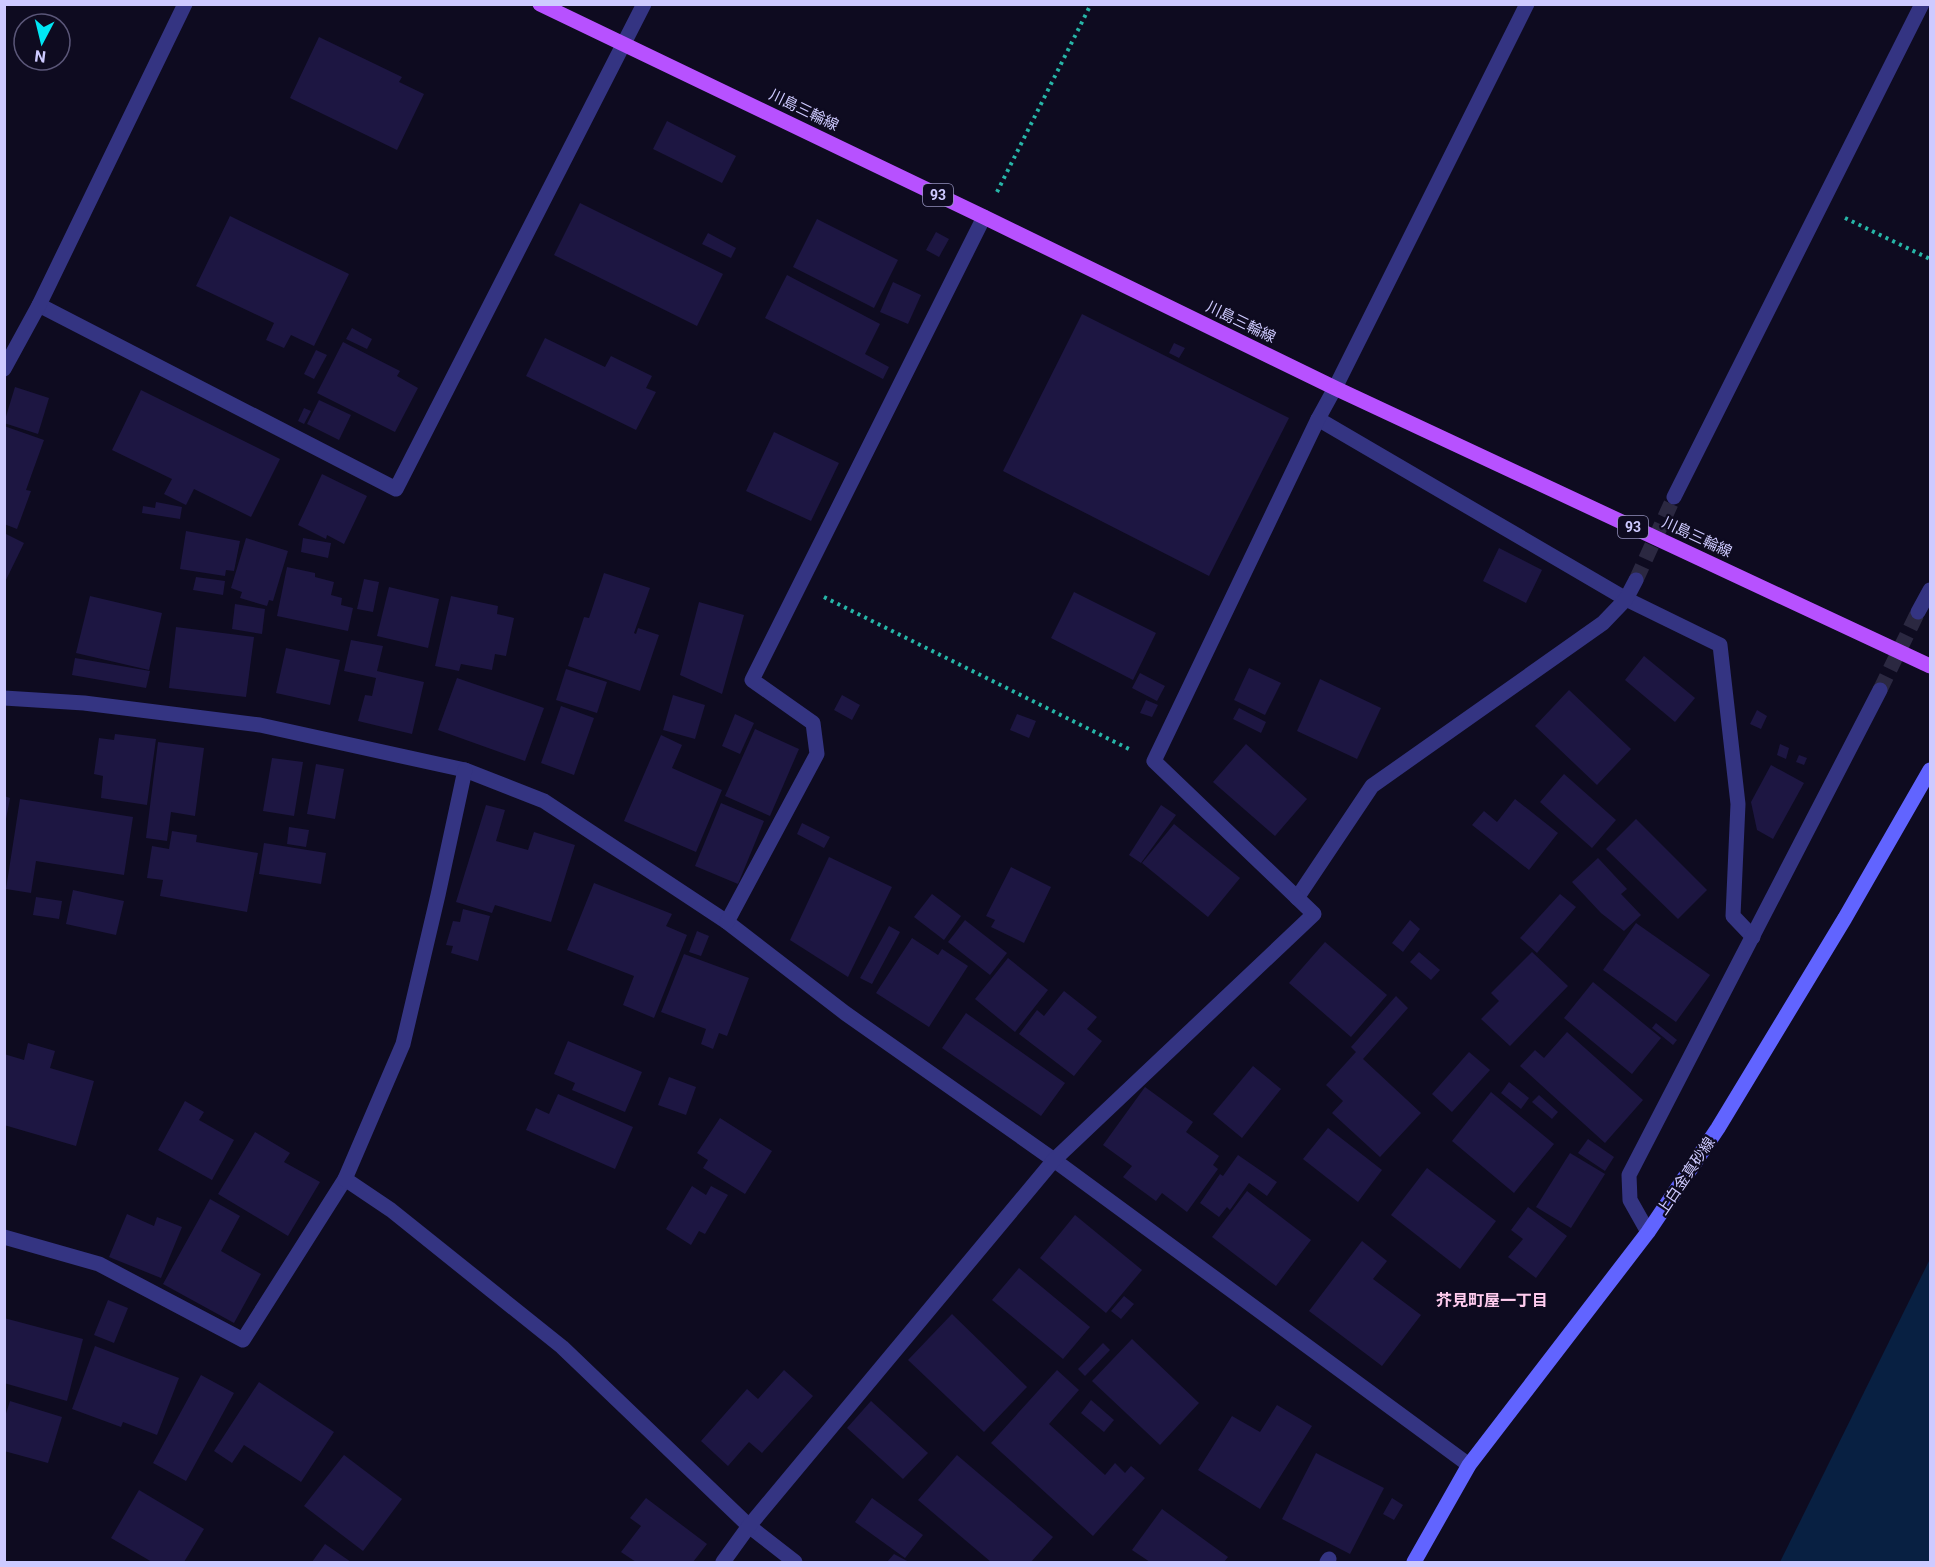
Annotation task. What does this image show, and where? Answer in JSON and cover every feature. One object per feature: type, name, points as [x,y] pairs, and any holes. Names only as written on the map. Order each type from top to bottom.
[{"type":"main road","name":"川島三輪線","points":[[540,4],[1335,388],[1930,666]]},
{"type":"main road","name":"上白金真砂線","points":[[1414,1563],[1469,1466],[1648,1232],[1718,1128],[1845,918],[1930,770]]},
{"type":"street","points":[[4,369],[39,305],[185,4]]},
{"type":"street","points":[[39,305],[396,489],[644,4]]},
{"type":"street","points":[[723,1563],[749,1526],[1054,1160],[1314,914],[1154,761],[1318,419],[1527,4]]},
{"type":"street","points":[[1674,496],[1922,4]]},
{"type":"street","points":[[727,922],[817,754],[813,723],[752,680],[984,217]]},
{"type":"street","points":[[1318,419],[1626,599],[1720,645],[1738,804],[1733,916],[1753,937]]},
{"type":"street","points":[[1297,898],[1372,786],[1603,623],[1626,599],[1636,580]]},
{"type":"street","points":[[1918,612],[1930,590]]},
{"type":"street","points":[[1648,1232],[1629,1200],[1629,1175],[1880,690]]},
{"type":"street","points":[[4,698],[84,703],[260,725],[465,770],[544,801],[727,922],[845,1013],[1054,1160],[1469,1466]]},
{"type":"street","points":[[4,1237],[99,1264],[243,1340],[345,1179],[403,1044],[465,770]]},
{"type":"street","points":[[345,1179],[391,1210],[562,1347],[749,1526],[795,1563]]},
{"type":"path","points":[[984,217],[1091,4]]},
{"type":"path","points":[[1820,206],[1930,259]]},
{"type":"path","points":[[799,585],[1154,761]]},
{"type":"water","points":[[1930,1259],[1930,1562],[1780,1562]]},
{"type":"building","points":[[319,37],[402,77],[399,82],[424,94],[397,150],[290,98]]},
{"type":"building","points":[[667,121],[736,156],[722,183],[653,149]]},
{"type":"building","points":[[580,203],[723,274],[697,326],[554,255]]},
{"type":"building","points":[[230,216],[349,274],[314,346],[291,335],[284,348],[266,340],[274,323],[196,286]]},
{"type":"building","points":[[817,219],[898,260],[874,308],[793,267]]},
{"type":"building","points":[[936,232],[949,239],[939,257],[926,250]]},
{"type":"building","points":[[708,233],[736,248],[731,258],[702,244]]},
{"type":"building","points":[[787,275],[880,324],[865,354],[889,367],[883,379],[765,318]]},
{"type":"building","points":[[893,282],[921,295],[908,324],[880,312]]},
{"type":"building","points":[[1082,314],[1289,418],[1209,576],[1003,471]]},
{"type":"building","points":[[352,328],[372,339],[367,349],[346,339]]},
{"type":"building","points":[[545,338],[605,367],[611,356],[652,376],[646,388],[656,392],[636,430],[526,376]]},
{"type":"building","points":[[343,342],[400,371],[397,376],[418,388],[395,432],[317,393]]},
{"type":"building","points":[[1174,343],[1185,348],[1179,358],[1169,353]]},
{"type":"building","points":[[316,350],[327,355],[314,379],[304,374]]},
{"type":"building","points":[[15,387],[49,398],[38,434],[4,423]]},
{"type":"building","points":[[141,390],[280,459],[251,517],[194,489],[186,505],[164,494],[172,479],[112,450]]},
{"type":"building","points":[[319,400],[351,415],[339,440],[307,424]]},
{"type":"building","points":[[304,408],[311,411],[304,424],[298,421]]},
{"type":"building","points":[[4,426],[44,440],[26,490],[31,491],[17,529],[4,524]]},
{"type":"building","points":[[774,432],[839,463],[811,521],[746,491]]},
{"type":"building","points":[[322,474],[367,496],[344,544],[327,535],[326,539],[298,525]]},
{"type":"building","points":[[156,502],[182,507],[180,519],[142,513],[143,506],[155,508]]},
{"type":"building","points":[[186,531],[240,541],[234,571],[226,570],[225,576],[180,569]]},
{"type":"building","points":[[4,533],[24,543],[4,584]]},
{"type":"building","points":[[246,538],[288,551],[273,601],[269,600],[267,606],[240,598],[242,592],[231,588]]},
{"type":"building","points":[[303,538],[331,543],[328,558],[301,552]]},
{"type":"building","points":[[1499,548],[1542,570],[1526,603],[1483,581]]},
{"type":"building","points":[[287,567],[315,573],[315,577],[334,582],[331,595],[342,598],[341,605],[353,608],[348,631],[277,616]]},
{"type":"building","points":[[604,573],[650,588],[634,633],[636,634],[638,628],[659,635],[640,691],[568,666],[584,617],[589,618]]},
{"type":"building","points":[[196,577],[225,581],[223,595],[193,590]]},
{"type":"building","points":[[364,579],[379,582],[373,612],[357,609]]},
{"type":"building","points":[[389,587],[439,599],[428,648],[377,636]]},
{"type":"building","points":[[1074,592],[1156,633],[1133,680],[1051,638]]},
{"type":"building","points":[[90,596],[162,613],[149,670],[76,653]]},
{"type":"building","points":[[451,596],[498,606],[497,614],[514,618],[506,656],[495,654],[492,670],[461,664],[459,671],[435,666]]},
{"type":"building","points":[[699,602],[744,615],[722,694],[680,675]]},
{"type":"building","points":[[235,604],[265,609],[262,634],[232,629]]},
{"type":"building","points":[[176,627],[254,637],[246,697],[169,688]]},
{"type":"building","points":[[351,640],[383,646],[377,671],[424,682],[412,734],[358,721],[365,695],[372,696],[376,678],[344,671]]},
{"type":"building","points":[[286,648],[340,660],[330,705],[276,693]]},
{"type":"building","points":[[1644,656],[1695,698],[1675,722],[1625,680]]},
{"type":"building","points":[[75,658],[150,671],[146,688],[72,675]]},
{"type":"building","points":[[1249,668],[1281,683],[1265,715],[1234,700]]},
{"type":"building","points":[[566,669],[607,682],[597,713],[556,700]]},
{"type":"building","points":[[1140,673],[1165,686],[1157,701],[1132,688]]},
{"type":"building","points":[[457,678],[544,708],[525,761],[438,730]]},
{"type":"building","points":[[1320,679],[1381,708],[1357,759],[1297,731]]},
{"type":"building","points":[[1569,690],[1631,749],[1597,785],[1535,726]]},
{"type":"building","points":[[673,695],[705,705],[695,739],[663,730]]},
{"type":"building","points":[[842,695],[860,705],[852,720],[834,710]]},
{"type":"building","points":[[1146,700],[1158,705],[1152,717],[1140,713]]},
{"type":"building","points":[[561,706],[594,718],[574,775],[541,763]]},
{"type":"building","points":[[1239,708],[1266,722],[1261,733],[1233,719]]},
{"type":"building","points":[[1757,710],[1767,716],[1761,729],[1750,724]]},
{"type":"building","points":[[735,714],[754,723],[740,754],[722,746]]},
{"type":"building","points":[[1017,714],[1036,721],[1029,738],[1010,730]]},
{"type":"building","points":[[755,729],[799,749],[770,816],[725,796]]},
{"type":"building","points":[[115,734],[156,739],[147,805],[101,798],[103,776],[94,774],[99,738],[114,740]]},
{"type":"building","points":[[661,735],[682,745],[672,768],[722,790],[696,852],[624,821]]},
{"type":"building","points":[[158,742],[204,748],[195,816],[171,812],[167,841],[146,838]]},
{"type":"building","points":[[1246,744],[1307,799],[1275,836],[1213,782]]},
{"type":"building","points":[[1780,744],[1789,748],[1786,759],[1777,755]]},
{"type":"building","points":[[1799,755],[1807,758],[1804,765],[1796,762]]},
{"type":"building","points":[[272,758],[303,762],[294,816],[263,811]]},
{"type":"building","points":[[316,764],[344,769],[335,819],[307,814]]},
{"type":"building","points":[[1771,765],[1804,783],[1773,839],[1757,830],[1751,802]]},
{"type":"building","points":[[1564,774],[1616,820],[1592,848],[1540,802]]},
{"type":"building","points":[[4,796],[10,798],[6,819],[4,819]]},
{"type":"building","points":[[20,799],[133,817],[124,875],[36,861],[31,893],[6,889]]},
{"type":"building","points":[[1515,799],[1558,833],[1529,870],[1472,825],[1484,811],[1497,822]]},
{"type":"building","points":[[721,803],[764,821],[738,884],[695,866]]},
{"type":"building","points":[[486,805],[505,810],[496,841],[528,850],[534,832],[575,845],[551,922],[495,905],[492,913],[456,902]]},
{"type":"building","points":[[1161,805],[1176,815],[1141,863],[1129,855]]},
{"type":"building","points":[[1636,819],[1707,890],[1678,919],[1606,849]]},
{"type":"building","points":[[802,823],[830,837],[824,848],[797,834]]},
{"type":"building","points":[[1174,824],[1240,878],[1208,917],[1142,863]]},
{"type":"building","points":[[289,827],[309,830],[306,847],[287,844]]},
{"type":"building","points":[[172,831],[197,835],[196,842],[258,853],[247,912],[160,896],[163,880],[147,878],[152,846],[169,849]]},
{"type":"building","points":[[264,843],[326,853],[321,884],[259,874]]},
{"type":"building","points":[[829,857],[892,887],[848,977],[790,940]]},
{"type":"building","points":[[1598,858],[1627,889],[1621,894],[1641,915],[1624,931],[1601,913],[1572,882]]},
{"type":"building","points":[[1011,867],[1051,887],[1024,943],[991,927],[995,920],[986,916]]},
{"type":"building","points":[[594,883],[672,914],[666,926],[687,935],[654,1018],[623,1005],[634,976],[567,950]]},
{"type":"building","points":[[73,890],[124,901],[116,935],[66,924]]},
{"type":"building","points":[[932,894],[961,916],[944,940],[914,917]]},
{"type":"building","points":[[1560,894],[1576,907],[1537,953],[1520,938]]},
{"type":"building","points":[[36,897],[62,901],[59,919],[33,915]]},
{"type":"building","points":[[463,909],[490,916],[478,961],[451,953],[453,946],[446,945],[453,921],[460,922]]},
{"type":"building","points":[[965,920],[1007,953],[990,975],[948,942]]},
{"type":"building","points":[[1410,920],[1420,929],[1403,952],[1392,943]]},
{"type":"building","points":[[1636,923],[1710,975],[1676,1022],[1603,970]]},
{"type":"building","points":[[889,926],[900,932],[872,984],[860,978]]},
{"type":"building","points":[[697,931],[709,936],[701,956],[689,952]]},
{"type":"building","points":[[912,938],[938,955],[942,949],[968,966],[929,1027],[876,993]]},
{"type":"building","points":[[1325,942],[1387,995],[1351,1037],[1289,983]]},
{"type":"building","points":[[1419,952],[1440,970],[1431,980],[1410,962]]},
{"type":"building","points":[[1532,952],[1568,986],[1510,1046],[1481,1019],[1499,1001],[1491,993]]},
{"type":"building","points":[[684,954],[749,978],[727,1036],[719,1033],[713,1049],[701,1044],[706,1029],[661,1012]]},
{"type":"building","points":[[1008,958],[1048,990],[1015,1032],[975,999]]},
{"type":"building","points":[[1593,982],[1661,1038],[1632,1074],[1564,1018]]},
{"type":"building","points":[[1064,991],[1097,1017],[1087,1029],[1102,1041],[1074,1076],[1019,1034],[1037,1010],[1044,1016]]},
{"type":"building","points":[[1396,996],[1408,1008],[1363,1059],[1421,1113],[1380,1157],[1332,1113],[1343,1101],[1326,1085],[1356,1052],[1351,1047]]},
{"type":"building","points":[[966,1013],[1065,1083],[1041,1116],[942,1048]]},
{"type":"building","points":[[1656,1023],[1677,1040],[1673,1045],[1652,1028]]},
{"type":"building","points":[[1567,1032],[1643,1100],[1605,1143],[1520,1066],[1535,1050],[1544,1058]]},
{"type":"building","points":[[568,1041],[642,1072],[625,1112],[572,1090],[575,1083],[554,1074]]},
{"type":"building","points":[[28,1043],[55,1051],[50,1068],[94,1081],[76,1146],[4,1125],[4,1054],[24,1060]]},
{"type":"building","points":[[1469,1052],[1490,1070],[1452,1112],[1432,1094]]},
{"type":"building","points":[[1253,1066],[1281,1089],[1242,1138],[1213,1114]]},
{"type":"building","points":[[669,1077],[696,1087],[686,1115],[658,1105]]},
{"type":"building","points":[[1509,1082],[1529,1098],[1521,1109],[1501,1093]]},
{"type":"building","points":[[1145,1087],[1193,1122],[1186,1132],[1219,1156],[1213,1165],[1218,1169],[1187,1212],[1162,1193],[1156,1201],[1123,1177],[1132,1166],[1103,1145]]},
{"type":"building","points":[[1491,1092],[1554,1144],[1514,1193],[1452,1141]]},
{"type":"building","points":[[558,1094],[633,1127],[615,1169],[526,1130],[536,1108],[549,1114]]},
{"type":"building","points":[[1539,1095],[1558,1112],[1552,1119],[1532,1102]]},
{"type":"building","points":[[185,1101],[204,1112],[199,1120],[234,1140],[212,1180],[158,1150]]},
{"type":"building","points":[[720,1118],[772,1151],[745,1194],[703,1168],[708,1160],[697,1153]]},
{"type":"building","points":[[1328,1128],[1382,1170],[1358,1202],[1303,1159]]},
{"type":"building","points":[[255,1132],[290,1153],[284,1162],[320,1182],[288,1236],[218,1194]]},
{"type":"building","points":[[1588,1139],[1614,1157],[1605,1171],[1578,1153]]},
{"type":"building","points":[[1570,1153],[1605,1174],[1571,1228],[1536,1207]]},
{"type":"building","points":[[1238,1155],[1277,1182],[1267,1196],[1249,1183],[1230,1210],[1227,1207],[1219,1217],[1200,1203],[1220,1174],[1223,1176]]},
{"type":"building","points":[[1427,1168],[1496,1221],[1460,1269],[1391,1215]]},
{"type":"building","points":[[692,1186],[706,1195],[711,1186],[728,1195],[705,1234],[699,1231],[691,1245],[666,1229]]},
{"type":"building","points":[[1247,1191],[1311,1240],[1276,1286],[1212,1237]]},
{"type":"building","points":[[210,1199],[240,1216],[221,1251],[261,1274],[234,1323],[163,1284]]},
{"type":"building","points":[[1528,1207],[1567,1236],[1536,1278],[1508,1257],[1523,1239],[1511,1230]]},
{"type":"building","points":[[127,1214],[154,1226],[157,1217],[182,1227],[161,1278],[109,1257]]},
{"type":"building","points":[[1075,1215],[1142,1270],[1106,1313],[1040,1258]]},
{"type":"building","points":[[1362,1241],[1387,1261],[1373,1279],[1421,1315],[1382,1366],[1309,1311]]},
{"type":"building","points":[[1019,1268],[1090,1327],[1063,1359],[992,1300]]},
{"type":"building","points":[[1124,1296],[1134,1304],[1121,1319],[1111,1311]]},
{"type":"building","points":[[108,1300],[128,1308],[114,1343],[94,1335]]},
{"type":"building","points":[[952,1314],[1027,1387],[984,1432],[908,1360]]},
{"type":"building","points":[[4,1318],[83,1339],[67,1401],[4,1383]]},
{"type":"building","points":[[1132,1339],[1199,1403],[1160,1445],[1092,1381]]},
{"type":"building","points":[[1103,1343],[1110,1350],[1085,1376],[1078,1369]]},
{"type":"building","points":[[95,1346],[179,1378],[157,1435],[123,1422],[121,1427],[72,1409]]},
{"type":"building","points":[[784,1370],[813,1396],[762,1453],[749,1442],[728,1466],[701,1441],[747,1389],[758,1399]]},
{"type":"building","points":[[1057,1370],[1079,1390],[1049,1424],[1105,1475],[1115,1463],[1125,1473],[1131,1466],[1145,1478],[1093,1536],[991,1443]]},
{"type":"building","points":[[201,1375],[234,1393],[186,1481],[153,1463]]},
{"type":"building","points":[[259,1382],[334,1432],[301,1482],[244,1445],[232,1463],[214,1451]]},
{"type":"building","points":[[1091,1400],[1114,1420],[1104,1432],[1081,1413]]},
{"type":"building","points":[[10,1401],[62,1417],[48,1463],[4,1451],[4,1420]]},
{"type":"building","points":[[871,1401],[928,1453],[903,1479],[847,1428]]},
{"type":"building","points":[[1277,1405],[1312,1426],[1260,1509],[1198,1470],[1232,1416],[1260,1432]]},
{"type":"building","points":[[1316,1453],[1384,1488],[1350,1554],[1282,1519]]},
{"type":"building","points":[[344,1455],[402,1499],[363,1551],[304,1506]]},
{"type":"building","points":[[957,1455],[1053,1537],[1031,1562],[991,1562],[918,1500]]},
{"type":"building","points":[[139,1490],[204,1529],[184,1562],[152,1562],[111,1538]]},
{"type":"building","points":[[646,1498],[707,1544],[693,1562],[636,1562],[621,1552],[641,1526],[630,1518]]},
{"type":"building","points":[[872,1498],[923,1535],[905,1558],[855,1522]]},
{"type":"building","points":[[1392,1498],[1403,1505],[1394,1520],[1383,1514]]},
{"type":"building","points":[[1162,1509],[1228,1557],[1224,1562],[1150,1562],[1132,1550]]},
{"type":"building","points":[[325,1544],[351,1562],[312,1562]]},
{"type":"building","points":[[894,1554],[909,1562],[887,1562]]},
{"type":"tunnel","points":[[1636,580],[1674,497]]},
{"type":"tunnel","points":[[1880,690],[1918,612]]},
{"type":"district","name":"芥見町屋一丁目","points":[[1492,1300]]}]
